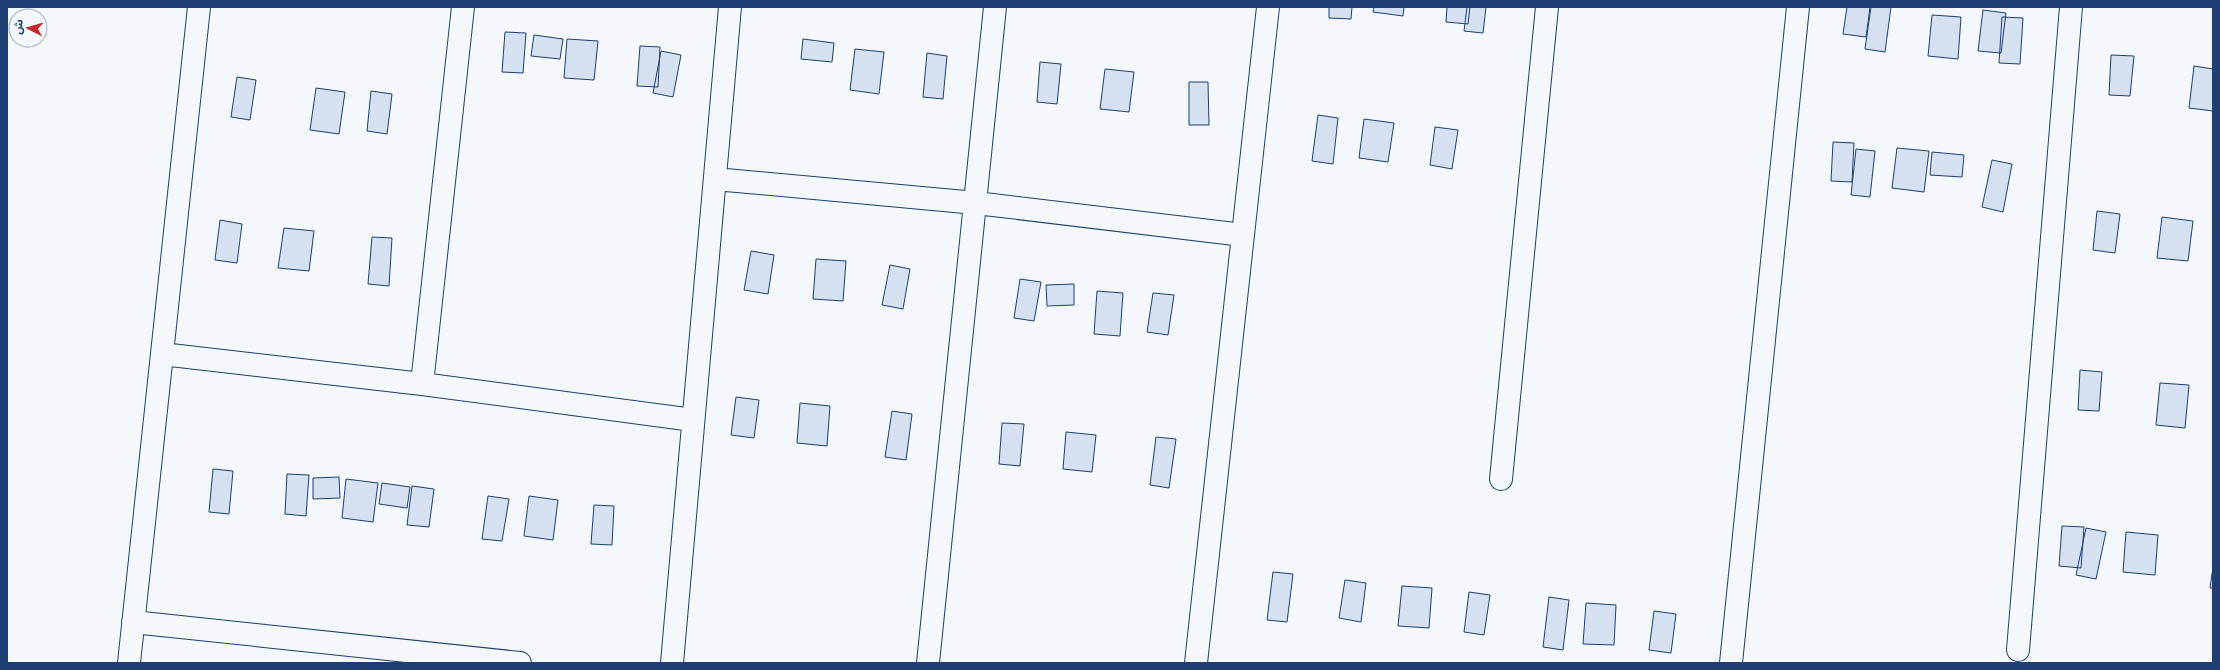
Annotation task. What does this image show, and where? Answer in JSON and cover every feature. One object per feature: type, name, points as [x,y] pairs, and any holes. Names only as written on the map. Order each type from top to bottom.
[{"type":"street","points":[[129,663],[199,7]]},
{"type":"street","points":[[422,384],[463,7]]},
{"type":"street","points":[[672,663],[730,7]]},
{"type":"street","points":[[928,663],[995,7]]},
{"type":"street","points":[[1196,663],[1268,7]]},
{"type":"street","points":[[1501,479],[1547,7]]},
{"type":"street","points":[[1731,663],[1798,7]]},
{"type":"street","points":[[2018,650],[2070,7]]},
{"type":"street","points":[[715,179],[976,203],[1243,235]]},
{"type":"street","points":[[162,354],[422,384],[693,420]]},
{"type":"street","points":[[133,622],[520,663]]},
{"type":"building","points":[[1329,7],[1352,7],[1351,19],[1329,18]]},
{"type":"building","points":[[1374,7],[1404,7],[1403,16],[1373,12]]},
{"type":"building","points":[[1447,7],[1470,7],[1468,24],[1446,22]]},
{"type":"building","points":[[1467,7],[1486,7],[1483,33],[1464,31]]},
{"type":"building","points":[[1847,7],[1870,7],[1866,37],[1843,34]]},
{"type":"building","points":[[1871,7],[1891,7],[1885,52],[1865,49]]},
{"type":"building","points":[[1983,10],[2006,13],[2001,53],[1978,51]]},
{"type":"building","points":[[1932,15],[1961,17],[1958,59],[1928,56]]},
{"type":"building","points":[[2002,17],[2023,18],[2020,64],[1999,63]]},
{"type":"building","points":[[505,32],[526,33],[523,73],[502,72]]},
{"type":"building","points":[[534,35],[563,39],[560,59],[531,56]]},
{"type":"building","points":[[567,39],[598,41],[594,80],[564,78]]},
{"type":"building","points":[[803,39],[834,43],[832,62],[801,59]]},
{"type":"building","points":[[640,46],[660,47],[658,87],[637,86]]},
{"type":"building","points":[[855,49],[884,52],[879,94],[850,90]]},
{"type":"building","points":[[661,51],[681,55],[673,97],[653,93]]},
{"type":"building","points":[[927,53],[947,56],[943,99],[923,97]]},
{"type":"building","points":[[2111,55],[2134,56],[2130,96],[2109,95]]},
{"type":"building","points":[[1040,62],[1061,64],[1057,104],[1037,102]]},
{"type":"building","points":[[2194,66],[2213,69],[2213,111],[2189,108]]},
{"type":"building","points":[[1105,69],[1134,72],[1129,112],[1100,109]]},
{"type":"building","points":[[237,77],[256,80],[250,120],[231,117]]},
{"type":"building","points":[[1189,82],[1208,82],[1209,125],[1189,125]]},
{"type":"building","points":[[316,88],[345,92],[339,134],[310,130]]},
{"type":"building","points":[[371,91],[392,94],[387,134],[367,131]]},
{"type":"building","points":[[1318,115],[1338,118],[1333,164],[1312,161]]},
{"type":"building","points":[[1364,119],[1394,123],[1388,162],[1359,158]]},
{"type":"building","points":[[1435,127],[1458,130],[1452,169],[1430,165]]},
{"type":"building","points":[[1833,142],[1854,143],[1852,182],[1831,181]]},
{"type":"building","points":[[1897,148],[1929,151],[1924,192],[1892,188]]},
{"type":"building","points":[[1856,149],[1875,151],[1870,197],[1851,195]]},
{"type":"building","points":[[1932,152],[1964,155],[1962,177],[1930,175]]},
{"type":"building","points":[[1992,160],[2012,164],[2003,212],[1982,207]]},
{"type":"building","points":[[2097,211],[2120,214],[2115,253],[2093,250]]},
{"type":"building","points":[[2162,217],[2193,221],[2188,261],[2157,258]]},
{"type":"building","points":[[220,220],[242,224],[237,263],[215,260]]},
{"type":"building","points":[[284,228],[314,231],[309,271],[278,268]]},
{"type":"building","points":[[372,237],[392,238],[389,286],[368,284]]},
{"type":"building","points":[[751,251],[774,255],[768,294],[744,290]]},
{"type":"building","points":[[816,259],[846,261],[843,301],[813,299]]},
{"type":"building","points":[[890,265],[910,269],[903,309],[882,305]]},
{"type":"building","points":[[1020,279],[1041,282],[1034,321],[1014,318]]},
{"type":"building","points":[[1074,284],[1074,305],[1047,306],[1046,285]]},
{"type":"building","points":[[1097,291],[1123,293],[1120,336],[1094,334]]},
{"type":"building","points":[[1153,293],[1174,295],[1168,335],[1147,332]]},
{"type":"building","points":[[2080,370],[2102,372],[2099,411],[2078,410]]},
{"type":"building","points":[[2160,383],[2189,385],[2185,428],[2156,425]]},
{"type":"building","points":[[736,397],[759,400],[754,438],[731,435]]},
{"type":"building","points":[[800,403],[830,406],[827,446],[797,443]]},
{"type":"building","points":[[892,411],[912,414],[906,460],[885,457]]},
{"type":"building","points":[[1002,423],[1024,424],[1020,466],[999,464]]},
{"type":"building","points":[[1066,432],[1096,435],[1092,472],[1063,469]]},
{"type":"building","points":[[1156,437],[1176,439],[1169,488],[1150,485]]},
{"type":"building","points":[[213,469],[233,471],[229,514],[209,512]]},
{"type":"building","points":[[287,474],[309,475],[306,516],[285,514]]},
{"type":"building","points":[[339,477],[340,498],[313,499],[313,478]]},
{"type":"building","points":[[346,479],[378,483],[373,522],[342,518]]},
{"type":"building","points":[[382,483],[410,487],[407,508],[379,504]]},
{"type":"building","points":[[412,486],[434,489],[429,527],[407,525]]},
{"type":"building","points":[[488,496],[509,499],[502,541],[482,539]]},
{"type":"building","points":[[529,496],[558,500],[553,540],[524,536]]},
{"type":"building","points":[[594,505],[614,506],[612,545],[591,544]]},
{"type":"building","points":[[2062,526],[2084,527],[2081,568],[2059,566]]},
{"type":"building","points":[[2086,528],[2106,532],[2096,579],[2076,575]]},
{"type":"building","points":[[2126,532],[2158,535],[2155,575],[2123,572]]},
{"type":"building","points":[[2213,567],[2213,588],[2210,588]]},
{"type":"building","points":[[1273,572],[1293,574],[1287,622],[1267,620]]},
{"type":"building","points":[[1345,580],[1366,583],[1361,622],[1339,618]]},
{"type":"building","points":[[1402,586],[1432,588],[1429,628],[1398,626]]},
{"type":"building","points":[[1469,592],[1490,595],[1484,635],[1464,632]]},
{"type":"building","points":[[1549,597],[1569,600],[1563,650],[1543,647]]},
{"type":"building","points":[[1586,603],[1616,605],[1614,645],[1583,644]]},
{"type":"building","points":[[1654,611],[1676,614],[1671,653],[1649,650]]}]
